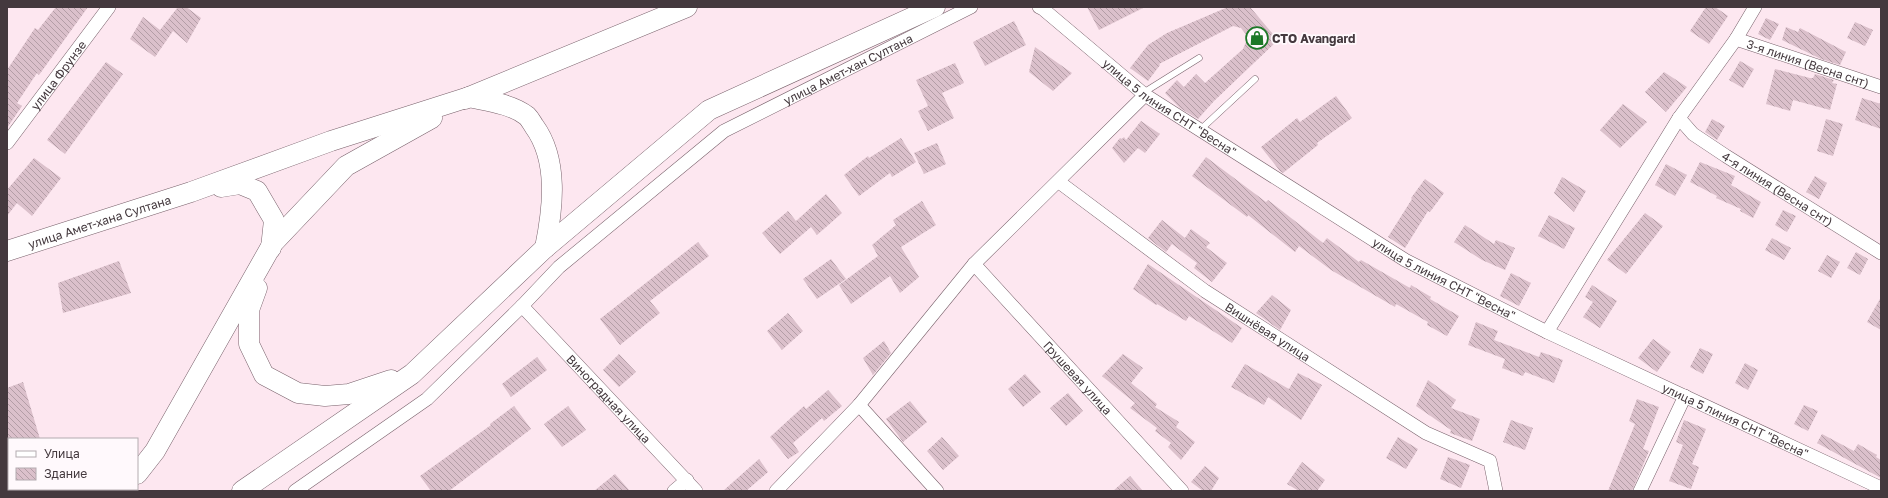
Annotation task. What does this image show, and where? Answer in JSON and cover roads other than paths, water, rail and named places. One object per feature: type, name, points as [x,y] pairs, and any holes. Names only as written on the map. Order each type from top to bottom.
[{"type":"main road","points":[[191,192],[331,141],[469,97],[686,7]]},
{"type":"main road","points":[[242,491],[412,374],[545,248],[709,110],[935,7]]},
{"type":"main road","points":[[138,473],[156,451],[273,243],[346,166],[469,97],[509,107],[527,117],[542,136],[551,170],[552,198],[549,229],[545,248]]},
{"type":"main road","points":[[191,192],[240,184],[257,191],[274,220],[273,243],[249,310],[249,344],[264,375],[298,393],[325,396],[348,394],[412,374]]},
{"type":"main road","name":"улица Амет-хана Султана","points":[[10,246],[191,192]]},
{"type":"street","name":"улица Фрунзе","points":[[7,143],[109,7]]},
{"type":"street","name":"улица Амет-хан Султана","points":[[295,491],[427,399],[522,306],[559,267],[724,131],[971,7]]},
{"type":"street","points":[[1547,332],[1679,118],[1736,39],[1755,7]]},
{"type":"street","name":"улица 5 линия СНТ \"Весна\"","points":[[1042,8],[1144,94],[1405,260],[1547,332],[1881,488]]},
{"type":"street","name":"3-я линия (Весна снт)","points":[[1736,39],[1881,87]]},
{"type":"street","points":[[776,491],[859,405],[974,264],[1059,182],[1144,94]]},
{"type":"street","name":"4-я линия (Весна снт)","points":[[1679,118],[1693,134],[1712,148],[1881,253]]},
{"type":"street","name":"Вишнёвая улица","points":[[1059,182],[1205,292],[1426,433],[1490,461],[1496,491]]},
{"type":"street","name":"Грушевая улица","points":[[974,264],[1182,491]]},
{"type":"street","name":"Виноградная улица","points":[[522,306],[696,491]]},
{"type":"street","points":[[1640,491],[1685,396]]},
{"type":"street","points":[[859,405],[937,491]]},
{"type":"street","points":[[674,491],[687,480]]},
{"type":"lane","points":[[1144,94],[1199,58]]},
{"type":"lane","points":[[1200,130],[1255,79]]},
{"type":"place","name":"СТО Avangard","points":[[1257,38]]}]
